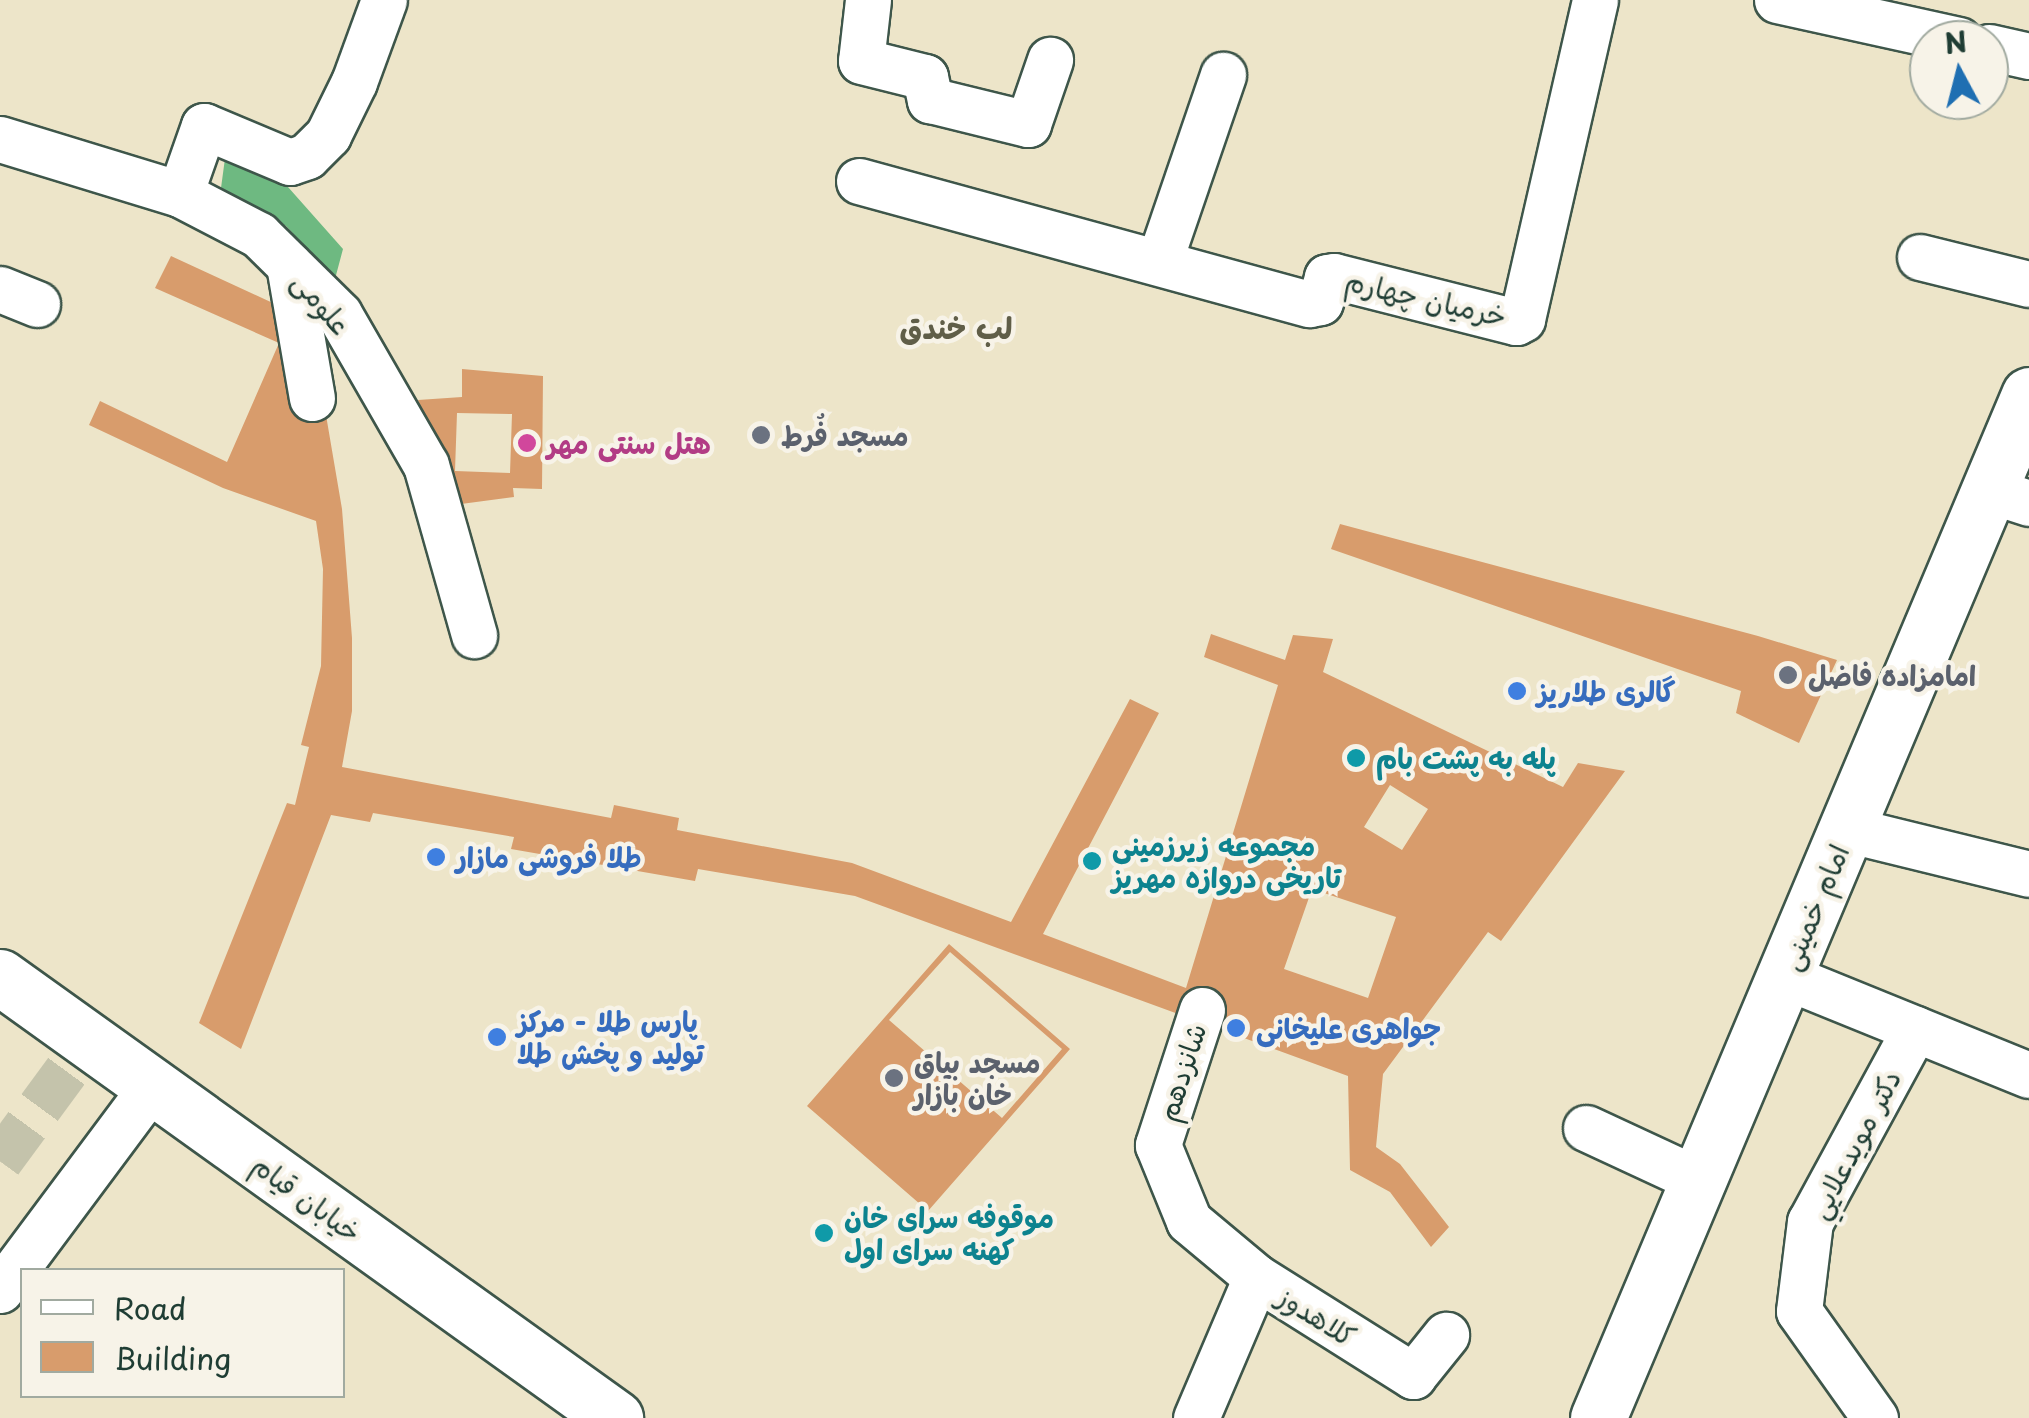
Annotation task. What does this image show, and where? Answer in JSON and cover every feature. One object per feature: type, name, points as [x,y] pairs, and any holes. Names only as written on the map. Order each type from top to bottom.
[{"type":"main road","name":"امام خمینی","points":[[1598,1418],[1846,829],[2009,497],[2029,395]]},
{"type":"main road","name":"خیابان قیام","points":[[0,977],[585,1410]]},
{"type":"street","points":[[180,194],[204,126],[290,162],[307,156],[328,135],[354,82],[384,0]]},
{"type":"street","points":[[868,0],[861,61],[924,77],[929,82],[928,99],[1025,124],[1030,122],[1050,60]]},
{"type":"street","name":"خرمیان چهارم","points":[[858,181],[1310,304],[1320,302],[1327,277],[1334,276],[1516,322],[1522,319],[1595,0]]},
{"type":"street","points":[[1777,0],[1909,29]]},
{"type":"street","points":[[1159,262],[1223,75]]},
{"type":"street","name":"علومی","points":[[0,139],[180,194],[259,236],[339,314],[426,465],[474,635]]},
{"type":"street","points":[[1920,256],[2029,284]]},
{"type":"street","points":[[289,265],[312,398]]},
{"type":"street","points":[[1846,829],[2029,874]]},
{"type":"street","points":[[1785,976],[2029,1075]]},
{"type":"street","name":"شانزدهم","points":[[1202,1010],[1158,1145],[1189,1220],[1256,1277]]},
{"type":"street","name":"دکتر مويدعلايي","points":[[1875,1418],[1799,1311],[1810,1222],[1914,1028]]},
{"type":"street","points":[[0,1290],[152,1086]]},
{"type":"street","points":[[1586,1128],[1698,1180]]},
{"type":"street","name":"کلاهدوز","points":[[1196,1418],[1256,1277],[1412,1376],[1446,1335]]},
{"type":"green space","points":[[226,151],[280,178],[343,249],[335,279],[286,226],[221,188]]},
{"type":"building","points":[[171,256],[275,304],[319,374],[342,509],[352,638],[352,711],[342,767],[611,818],[614,805],[679,818],[677,830],[852,863],[1011,922],[1130,699],[1159,713],[1043,934],[1186,988],[1278,685],[1204,657],[1211,634],[1285,660],[1293,635],[1333,639],[1323,672],[1563,787],[1578,763],[1625,771],[1501,941],[1488,932],[1383,1074],[1376,1147],[1400,1164],[1449,1227],[1431,1247],[1390,1192],[1350,1170],[1348,1076],[855,896],[698,869],[695,881],[511,849],[514,837],[373,813],[370,822],[331,815],[241,1049],[199,1023],[287,803],[295,805],[309,747],[301,745],[321,666],[323,569],[316,521],[223,488],[89,425],[100,401],[227,462],[279,343],[155,288]],"holes":[[[1390,785],[1428,809],[1402,850],[1364,827]],[[1312,889],[1396,917],[1368,998],[1284,969]]]},
{"type":"building","name":"هتل سنتی مهر","points":[[462,369],[543,376],[542,489],[513,488],[514,497],[446,506],[418,400],[462,397]],"holes":[[[457,413],[512,414],[510,473],[455,471]]]},
{"type":"building","points":[[1340,524],[1837,660],[1799,743],[1736,713],[1741,691],[1331,549]]},
{"type":"building","name":"مسجد بیاق خان بازار","points":[[949,944],[1070,1049],[928,1211],[807,1106]],"holes":[[[950,952],[1062,1049],[1002,1118],[889,1020]]]},
{"type":"tunnel","points":[[0,1161],[89,1040]]},
{"type":"place","name":"مسجد فُرط","points":[[761,435]]},
{"type":"place","name":"هتل سنتی مهر","points":[[527,443]]},
{"type":"place","name":"امامزاده فاضل","points":[[1788,675]]},
{"type":"place","name":"گالری طلاریز","points":[[1517,691]]},
{"type":"place","name":"پله به پشت بام","points":[[1356,758]]},
{"type":"place","name":"طلا فروشی مازار","points":[[436,857]]},
{"type":"place","name":"مجموعه زیرزمینی تاریخی دروازه مهریز","points":[[1092,861]]},
{"type":"place","name":"جواهری علیخانی","points":[[1236,1028]]},
{"type":"place","name":"پارس طلا - مرکز تولید و پخش طلا","points":[[497,1037]]},
{"type":"place","name":"مسجد بیاق خان بازار","points":[[894,1078]]},
{"type":"place","name":"موقوفه سرای خان کهنه سرای اول","points":[[824,1233]]},
{"type":"district","name":"لب خندق","points":[[956,327]]}]
